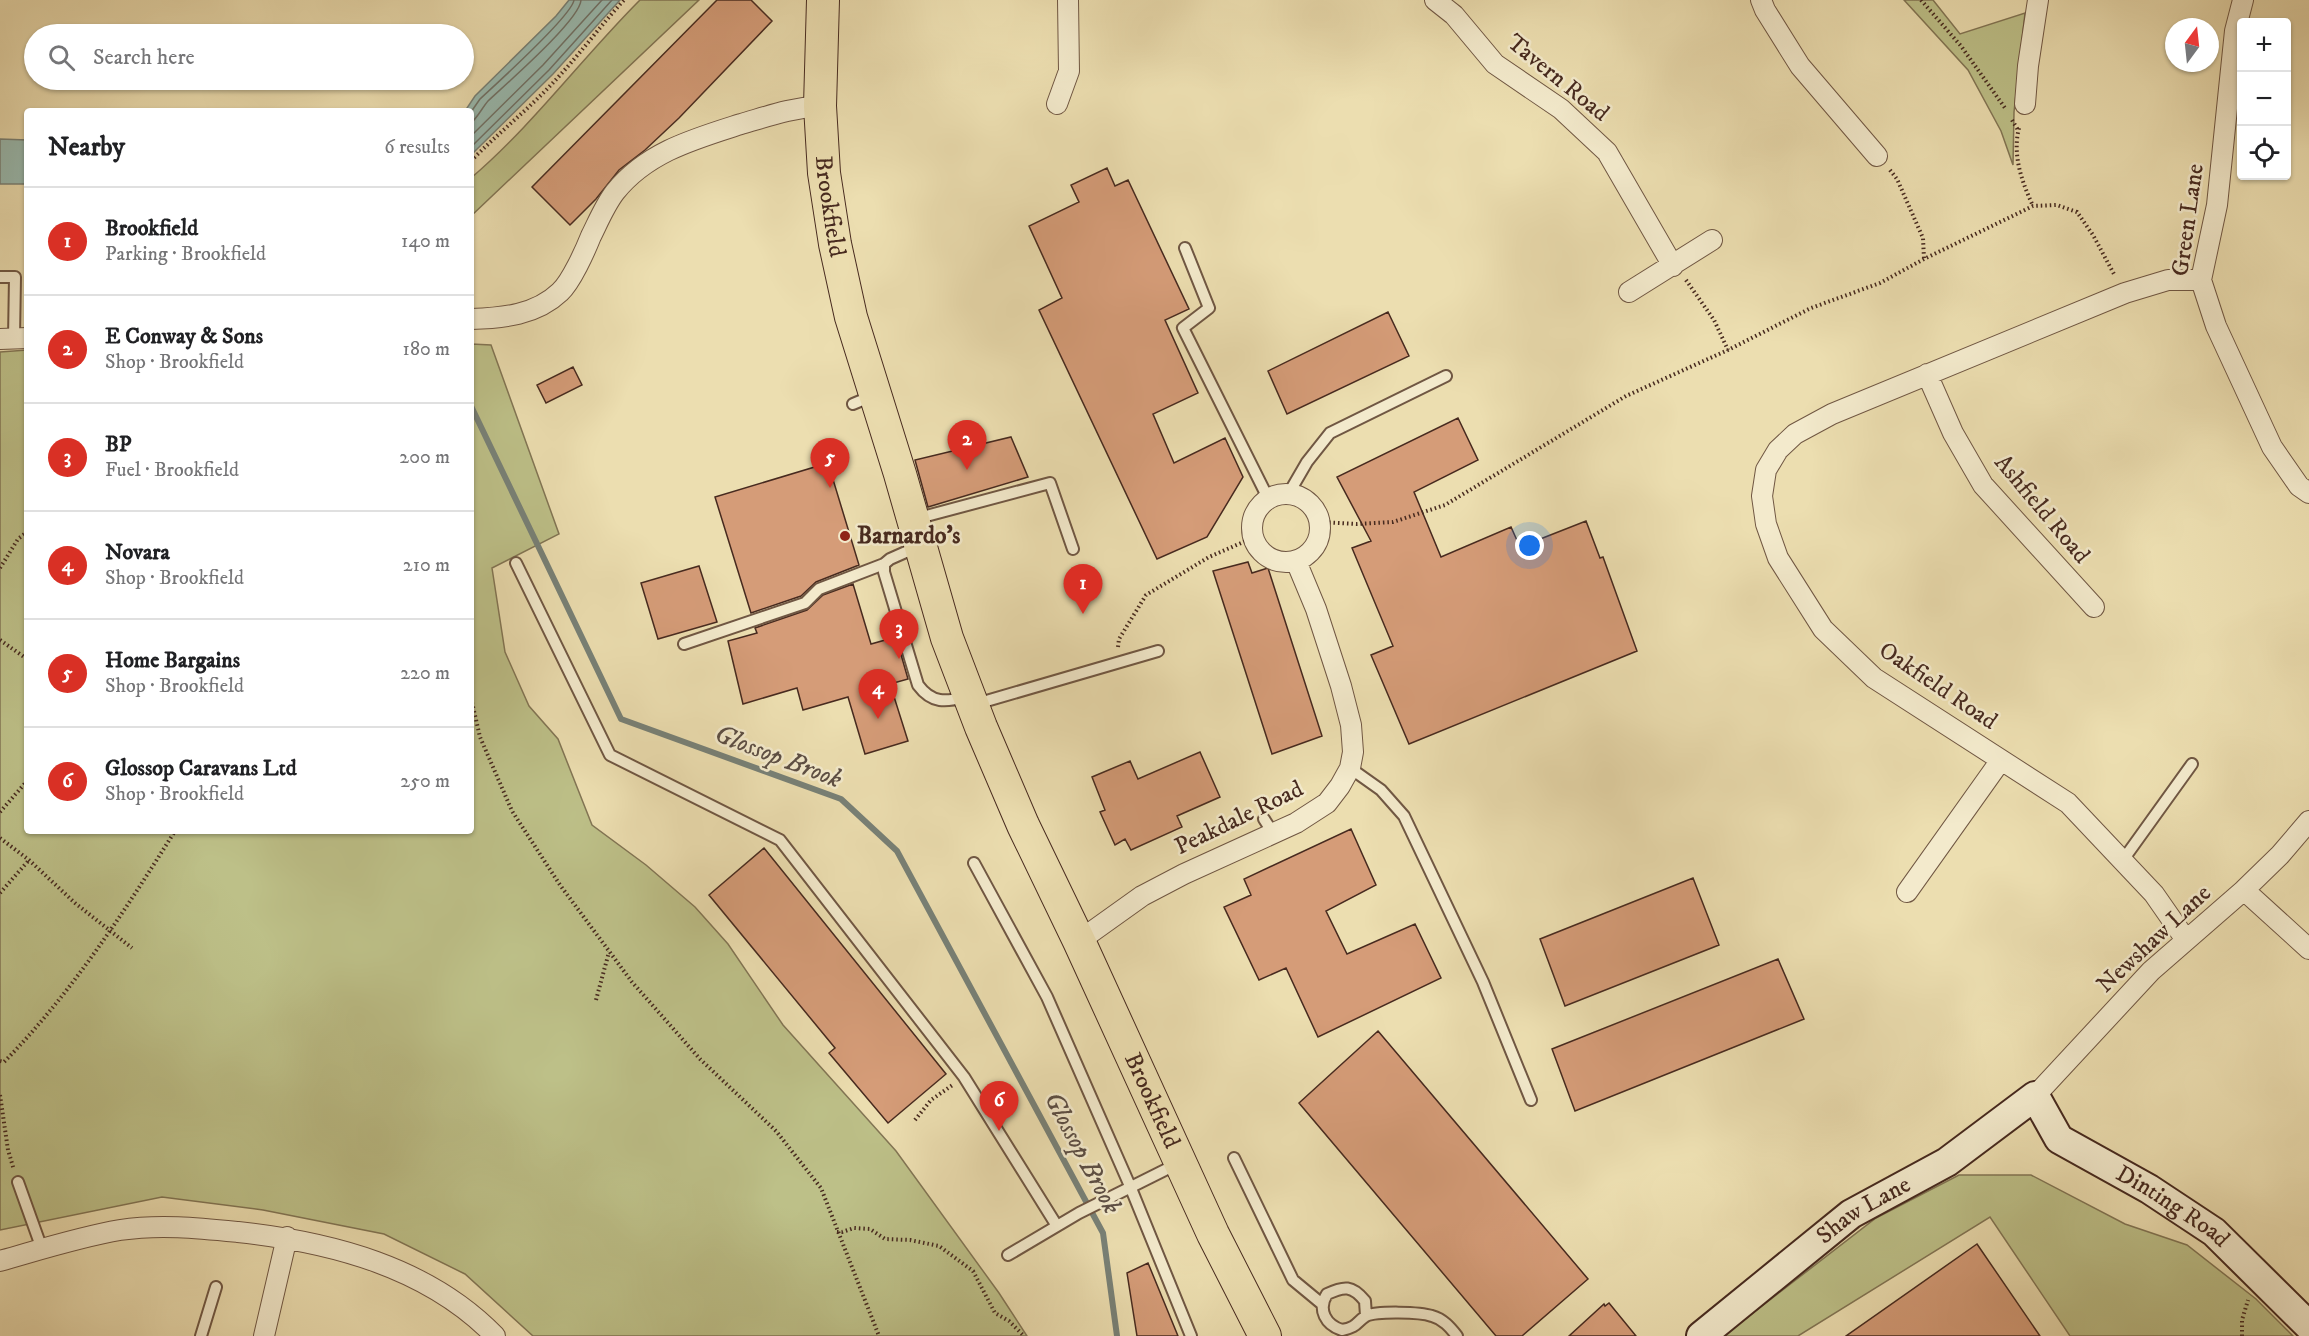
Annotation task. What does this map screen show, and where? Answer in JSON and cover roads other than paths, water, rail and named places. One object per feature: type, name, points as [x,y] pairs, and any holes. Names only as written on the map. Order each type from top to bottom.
[{"type":"main road","name":"Brookfield","points":[[823,0],[820,106],[824,174],[864,399],[916,533],[947,638],[1023,825],[1079,941],[1213,1234],[1264,1336]]},
{"type":"street","points":[[1057,104],[1069,71],[1068,0]]},
{"type":"street","name":"Tavern Road","points":[[1435,0],[1454,15],[1495,64],[1561,109],[1607,152],[1673,266]]},
{"type":"street","points":[[1761,0],[1800,66],[1877,156]]},
{"type":"street","points":[[2025,104],[2038,0]]},
{"type":"street","name":"Green Lane","points":[[2243,0],[2235,31],[2217,205],[2201,280],[2216,326],[2272,447],[2299,486],[2309,493]]},
{"type":"street","points":[[474,319],[497,318],[533,311],[561,291],[614,193],[636,170],[659,154],[692,139],[794,108],[820,106]]},
{"type":"street","points":[[1629,292],[1712,240]]},
{"type":"street","name":"Oakfield Road","points":[[2186,939],[2154,894],[2068,803],[1874,678],[1823,629],[1779,558],[1766,524],[1762,496],[1766,470],[1778,450],[1795,434],[1832,414],[2125,293],[2168,280],[2201,280]]},
{"type":"street","name":"Ashfield Road","points":[[1927,374],[1953,433],[1983,485],[2094,607]]},
{"type":"street","points":[[1288,493],[1308,501],[1320,522],[1317,544],[1309,554],[1296,561],[1278,561],[1258,549],[1251,527],[1256,510],[1268,498],[1288,493]]},
{"type":"street","name":"Peakdale Road","points":[[1079,941],[1142,896],[1268,826],[1296,823],[1327,802],[1340,786],[1350,768],[1353,752],[1351,725],[1316,609],[1296,561]]},
{"type":"street","points":[[1907,892],[2001,760]]},
{"type":"street","name":"Newshaw Lane","points":[[2035,1096],[2151,971],[2244,890],[2280,855],[2309,821]]},
{"type":"street","points":[[2244,890],[2309,949]]},
{"type":"street","name":"Dinting Road","points":[[2035,1096],[2059,1138],[2149,1189],[2214,1232],[2309,1326]]},
{"type":"street","name":"Shaw Lane","points":[[1701,1336],[1851,1214],[1947,1161],[2035,1096]]},
{"type":"street","points":[[0,1261],[120,1230],[183,1226],[287,1238],[340,1249],[401,1271],[455,1302],[495,1336]]},
{"type":"street","points":[[264,1336],[287,1238]]},
{"type":"lane","points":[[1185,248],[1209,308],[1183,328],[1268,498]]},
{"type":"lane","points":[[0,277],[15,277],[14,338]]},
{"type":"lane","points":[[1288,493],[1307,462],[1330,433],[1446,376]]},
{"type":"lane","points":[[684,644],[805,603],[819,589],[884,564],[916,533],[1048,478],[1073,549]]},
{"type":"lane","points":[[516,563],[610,755],[780,840],[964,1077],[1057,1227]]},
{"type":"lane","points":[[884,564],[884,572],[918,685],[925,694],[945,702],[971,701],[1158,651]]},
{"type":"lane","points":[[2123,860],[2192,764]]},
{"type":"lane","points":[[1350,768],[1381,790],[1404,816],[1483,982],[1532,1100]]},
{"type":"lane","points":[[974,863],[1047,997],[1130,1186],[1191,1336]]},
{"type":"lane","points":[[1234,1158],[1293,1280],[1322,1304]]},
{"type":"lane","points":[[1008,1255],[1079,1213],[1180,1163]]},
{"type":"lane","points":[[18,1182],[42,1249]]},
{"type":"lane","points":[[201,1336],[216,1287]]},
{"type":"lane","points":[[1366,1316],[1365,1301],[1352,1289],[1342,1288],[1327,1294],[1322,1304],[1324,1317],[1329,1323],[1342,1330],[1357,1325],[1366,1316],[1384,1313],[1431,1315],[1445,1323],[1457,1336]]},
{"type":"water","points":[[569,0],[620,0],[553,74],[474,152],[474,108],[467,108],[475,96],[556,16]]},
{"type":"water","points":[[0,139],[24,140],[24,184],[0,184]]},
{"type":"waterway","name":"Glossop Brook","points":[[474,412],[621,719],[841,799],[897,851],[1103,1233],[1117,1336]]},
{"type":"place","name":"E Conway & Sons","points":[[967,470]]},
{"type":"place","name":"Home Bargains","points":[[830,488]]},
{"type":"place","name":"Barnardo's","points":[[845,536]]},
{"type":"place","name":"Brookfield","points":[[1083,614]]},
{"type":"place","name":"BP","points":[[899,659]]},
{"type":"place","name":"Novara","points":[[878,719]]},
{"type":"place","name":"Glossop Caravans Ltd","points":[[999,1131]]}]
